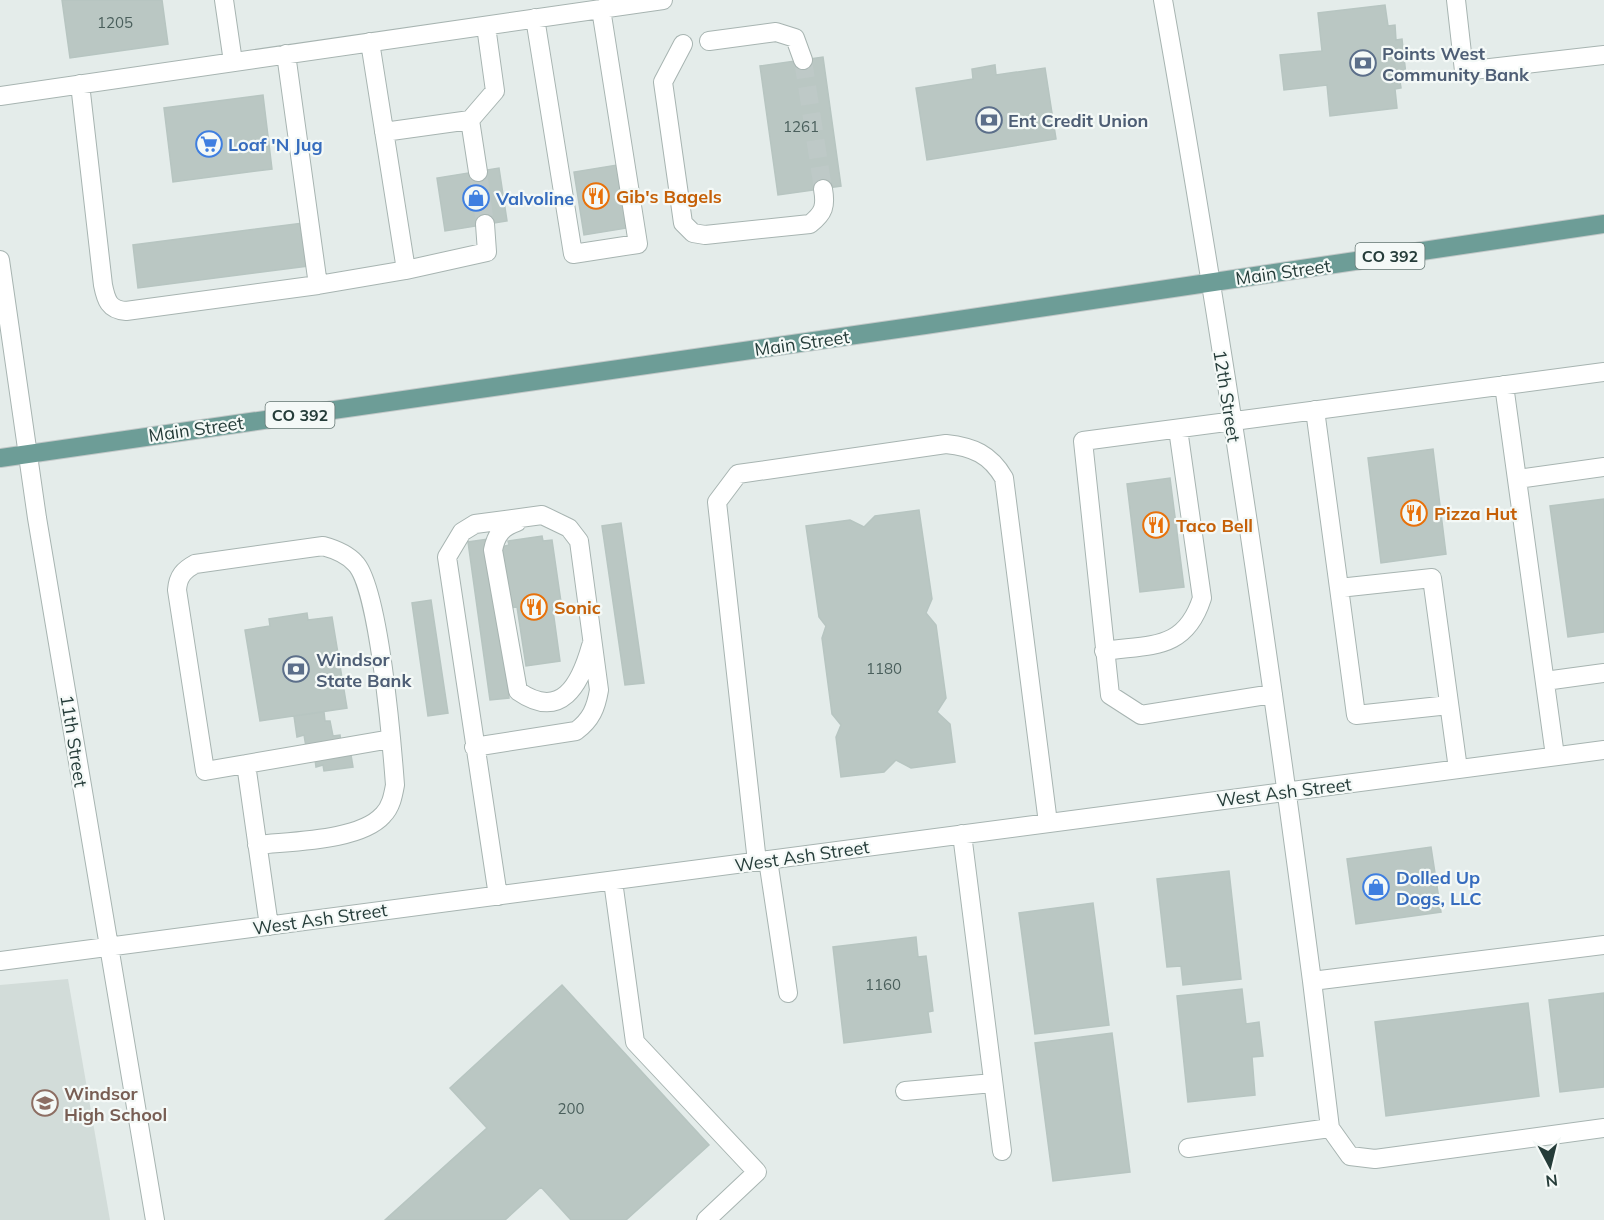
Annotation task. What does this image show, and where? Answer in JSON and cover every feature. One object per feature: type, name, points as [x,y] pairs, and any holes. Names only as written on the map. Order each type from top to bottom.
[{"type":"main road","name":"Main Street","points":[[0,458],[1604,224]]},
{"type":"street","points":[[224,0],[233,62]]},
{"type":"street","points":[[0,96],[663,0]]},
{"type":"street","name":"12th Street","points":[[1163,0],[1210,283],[1273,694],[1330,1128]]},
{"type":"street","points":[[1456,0],[1464,71],[1604,55]]},
{"type":"street","points":[[535,18],[573,254],[638,244],[601,9]]},
{"type":"street","points":[[384,132],[470,120],[495,91],[486,26]]},
{"type":"street","points":[[709,41],[776,32],[795,38],[803,60]]},
{"type":"street","points":[[370,42],[406,270]]},
{"type":"street","points":[[683,44],[663,82],[683,223],[693,233],[705,235],[810,224],[822,214],[825,201],[823,189]]},
{"type":"street","points":[[286,54],[318,285]]},
{"type":"street","points":[[80,84],[103,285],[108,303],[114,309],[126,311],[318,285],[406,270],[487,252],[485,224]]},
{"type":"street","points":[[470,120],[478,172]]},
{"type":"street","name":"11th Street","points":[[0,260],[27,454],[155,1220]]},
{"type":"street","points":[[1273,694],[1141,715],[1110,695],[1083,441],[1604,372]]},
{"type":"street","points":[[1504,385],[1556,756]]},
{"type":"street","points":[[1315,410],[1356,715],[1449,705]]},
{"type":"street","points":[[1104,651],[1167,641],[1181,635],[1198,611],[1202,598],[1178,429]]},
{"type":"street","points":[[788,993],[762,861],[717,502],[738,474],[946,444],[967,447],[985,454],[1004,478],[1048,823]]},
{"type":"street","points":[[1518,479],[1604,467]]},
{"type":"street","points":[[542,515],[509,525],[501,530],[495,540],[493,550],[518,692],[537,703],[560,700],[576,687],[593,640]]},
{"type":"street","points":[[474,747],[576,731],[586,723],[596,708],[599,690],[579,542],[569,528],[542,515],[475,524],[462,532],[447,557],[474,747],[498,896]]},
{"type":"street","points":[[257,845],[365,829],[376,822],[391,804],[395,785],[391,739],[368,585],[355,563],[336,550],[323,546],[195,564],[186,569],[178,579],[177,590],[205,771],[391,739]]},
{"type":"street","points":[[1339,588],[1432,578],[1458,770]]},
{"type":"street","points":[[1545,681],[1604,673]]},
{"type":"street","name":"West Ash Street","points":[[0,961],[1604,750]]},
{"type":"street","points":[[246,764],[269,926]]},
{"type":"street","points":[[962,834],[1002,1151]]},
{"type":"street","points":[[613,881],[634,1042],[757,1172],[706,1220]]},
{"type":"street","points":[[1312,981],[1604,945]]},
{"type":"street","points":[[905,1091],[993,1083]]},
{"type":"street","points":[[1188,1148],[1330,1128],[1350,1156],[1375,1159],[1604,1128]]},
{"type":"shaded area","name":"Windsor High School","points":[[68,979],[110,1220],[0,1220],[0,985]]},
{"type":"building","points":[[62,0],[162,0],[168,44],[70,58]]},
{"type":"building","points":[[1385,5],[1388,26],[1395,25],[1396,40],[1402,39],[1406,75],[1399,75],[1401,88],[1395,89],[1397,108],[1330,116],[1327,85],[1284,90],[1280,55],[1322,51],[1318,13]]},
{"type":"building","points":[[823,57],[841,186],[778,195],[760,66]]},
{"type":"building","points":[[995,65],[996,75],[1045,68],[1056,139],[927,160],[916,88],[973,79],[972,69]]},
{"type":"building","points":[[263,95],[272,169],[173,182],[164,108]]},
{"type":"building","points":[[617,165],[627,228],[584,235],[574,172]]},
{"type":"building","points":[[499,168],[507,221],[445,231],[437,178]]},
{"type":"building","points":[[303,223],[308,266],[138,288],[133,245]]},
{"type":"building","points":[[1433,449],[1446,554],[1381,563],[1368,458]]},
{"type":"building","points":[[1170,478],[1184,587],[1140,592],[1127,484]]},
{"type":"building","points":[[1604,499],[1604,632],[1568,637],[1550,506]]},
{"type":"building","points":[[919,510],[932,599],[926,613],[936,625],[946,698],[937,712],[950,724],[955,762],[911,768],[896,760],[884,772],[841,777],[836,737],[841,725],[832,714],[822,638],[826,626],[819,617],[806,526],[850,520],[864,527],[875,516]]},
{"type":"building","points":[[621,523],[644,683],[625,685],[602,526]]},
{"type":"building","points":[[542,536],[543,541],[552,540],[561,602],[552,603],[560,661],[526,666],[517,607],[509,608],[501,547],[509,545],[508,541]]},
{"type":"building","points":[[488,539],[509,698],[490,700],[468,542]]},
{"type":"building","points":[[431,600],[448,713],[428,716],[412,603]]},
{"type":"building","name":"Windsor State Bank","points":[[307,613],[308,620],[332,617],[347,708],[260,721],[245,630],[270,626],[269,619]]},
{"type":"building","points":[[324,712],[325,721],[330,721],[333,736],[340,735],[342,750],[350,749],[353,767],[324,771],[323,765],[316,767],[314,752],[307,753],[304,735],[297,737],[294,716]]},
{"type":"building","points":[[1431,847],[1441,912],[1356,924],[1347,859]]},
{"type":"building","points":[[1229,871],[1241,979],[1183,985],[1181,966],[1167,967],[1157,879]]},
{"type":"building","points":[[1093,903],[1109,1025],[1035,1034],[1019,913]]},
{"type":"building","points":[[916,937],[918,957],[926,956],[933,1011],[928,1012],[931,1032],[844,1043],[833,947]]},
{"type":"building","points":[[562,985],[709,1145],[626,1220],[571,1220],[541,1187],[505,1220],[385,1220],[487,1128],[450,1088]]},
{"type":"building","points":[[1242,989],[1246,1024],[1259,1022],[1263,1056],[1252,1057],[1255,1095],[1188,1102],[1177,996]]},
{"type":"building","points":[[1604,993],[1604,1087],[1560,1092],[1549,1000]]},
{"type":"building","points":[[1528,1003],[1539,1096],[1386,1116],[1375,1022]]},
{"type":"building","points":[[1112,1033],[1130,1172],[1053,1181],[1035,1043]]},
{"type":"tunnel","points":[[803,60],[823,189]]},
{"type":"tunnel","points":[[478,172],[485,224]]},
{"type":"place","name":"Points West Community Bank","points":[[1363,63]]},
{"type":"place","name":"Ent Credit Union","points":[[989,120]]},
{"type":"place","name":"Loaf 'N Jug","points":[[209,144]]},
{"type":"place","name":"Gib's Bagels","points":[[596,196]]},
{"type":"place","name":"Valvoline","points":[[476,198]]},
{"type":"place","name":"Pizza Hut","points":[[1414,513]]},
{"type":"place","name":"Taco Bell","points":[[1156,525]]},
{"type":"place","name":"Sonic","points":[[534,607]]},
{"type":"place","name":"Windsor State Bank","points":[[296,669]]},
{"type":"place","name":"Dolled Up Dogs, LLC","points":[[1376,887]]},
{"type":"place","name":"Windsor High School","points":[[45,1103]]}]
